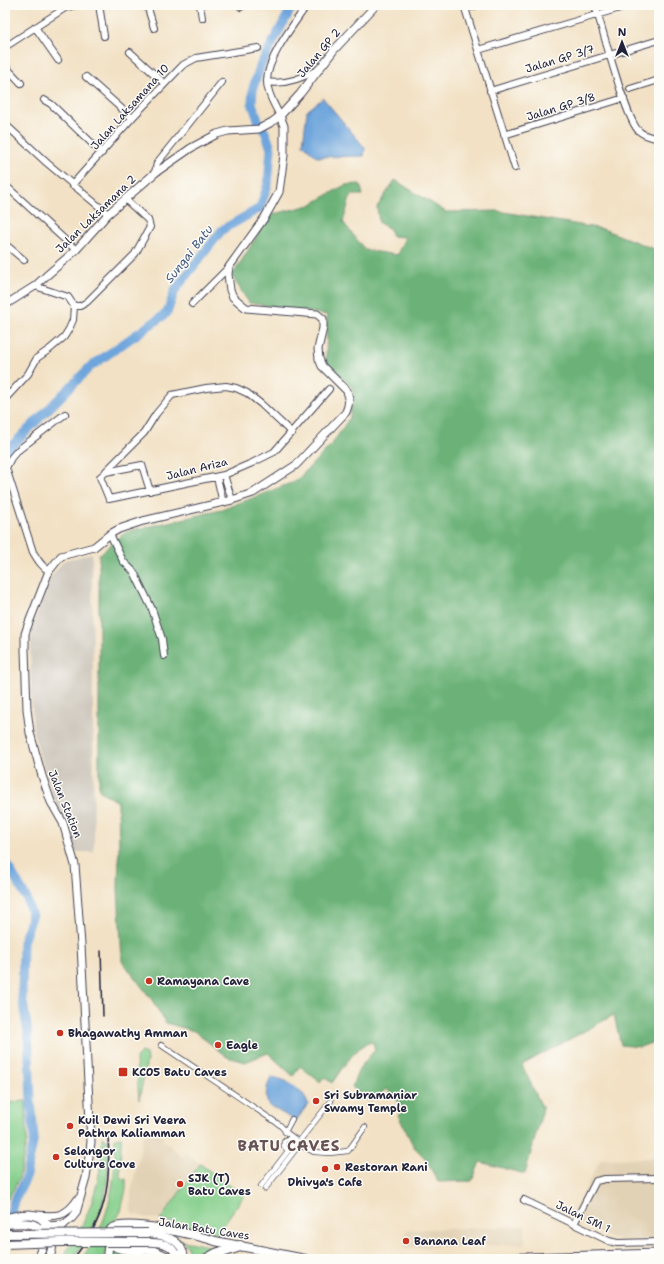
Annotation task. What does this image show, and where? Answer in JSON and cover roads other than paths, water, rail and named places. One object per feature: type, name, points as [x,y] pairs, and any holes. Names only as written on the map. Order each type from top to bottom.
[{"type":"highway","points":[[208,1259],[216,1254],[240,1246]]},
{"type":"main road","points":[[5,1224],[34,1215],[40,1218],[49,1227],[52,1237],[53,1249],[48,1259]]},
{"type":"main road","points":[[5,1218],[34,1225],[41,1232],[43,1242],[42,1250],[37,1259]]},
{"type":"main road","points":[[52,1237],[63,1225]]},
{"type":"main road","points":[[107,1259],[111,1229],[120,1225],[174,1231],[196,1235],[219,1242]]},
{"type":"main road","name":"Jalan Batu Caves","points":[[5,1234],[148,1233],[174,1235],[219,1242],[305,1259]]},
{"type":"main road","points":[[109,1237],[111,1243],[118,1248],[152,1251],[177,1258]]},
{"type":"main road","points":[[5,1244],[61,1242],[148,1242]]},
{"type":"main road","points":[[491,1259],[659,1254]]},
{"type":"street","points":[[5,47],[65,8],[76,5]]},
{"type":"street","points":[[99,5],[104,36]]},
{"type":"street","points":[[147,5],[154,28]]},
{"type":"street","points":[[200,5],[202,18]]},
{"type":"street","points":[[192,304],[229,267],[265,217],[279,192],[284,155],[284,126],[269,93],[267,82],[268,69],[275,54],[307,5]]},
{"type":"street","name":"Jalan GP 2","points":[[250,131],[259,129],[280,116],[300,94],[317,70],[334,50],[376,5]]},
{"type":"street","points":[[477,5],[465,7],[515,168]]},
{"type":"street","points":[[596,5],[610,55],[634,126],[639,132],[659,139]]},
{"type":"street","points":[[478,50],[630,5]]},
{"type":"street","points":[[35,27],[58,60]]},
{"type":"street","name":"Jalan GP 3/7","points":[[490,91],[659,40]]},
{"type":"street","name":"Jalan Laksamana 10","points":[[72,185],[182,65],[196,58],[258,48]]},
{"type":"street","points":[[130,52],[164,83]]},
{"type":"street","points":[[5,66],[21,83]]},
{"type":"street","points":[[267,82],[276,84],[298,80],[317,70]]},
{"type":"street","points":[[86,77],[132,118]]},
{"type":"street","points":[[630,89],[659,80]]},
{"type":"street","points":[[155,173],[157,163],[222,82]]},
{"type":"street","name":"Jalan GP 3/8","points":[[504,135],[624,98]]},
{"type":"street","points":[[44,100],[51,104],[102,152]]},
{"type":"street","points":[[6,125],[46,163],[108,214]]},
{"type":"street","name":"Jalan Laksamana 2","points":[[5,306],[35,286],[76,250],[108,214],[155,173],[191,148],[217,134],[228,131],[250,131]]},
{"type":"street","points":[[5,185],[76,250]]},
{"type":"street","points":[[74,306],[80,306],[87,302],[135,254],[149,230],[150,227],[148,220],[125,199]]},
{"type":"street","points":[[5,244],[24,260]]},
{"type":"street","name":"Jalan Station","points":[[63,1225],[76,1213],[86,1178],[91,1142],[81,945],[75,865],[63,823],[51,802],[42,776],[30,733],[27,709],[25,634],[49,571],[62,556],[94,547],[118,529],[143,521],[223,503],[253,493],[296,466],[346,412],[349,398],[347,391],[322,366],[319,359],[318,349],[323,328],[323,319],[317,314],[246,308],[233,296],[230,290],[228,274],[229,267]]},
{"type":"street","points":[[5,399],[28,374],[37,358],[64,337],[73,320],[74,306],[68,297],[35,286]]},
{"type":"street","points":[[106,472],[144,433],[156,414],[172,395],[206,388],[226,386],[236,388],[261,404],[292,433]]},
{"type":"street","name":"Jalan Ariza","points":[[106,472],[100,477],[109,499],[224,475],[274,452],[292,433],[329,388]]},
{"type":"street","points":[[49,571],[44,568],[33,552],[6,468],[11,458],[17,451],[65,414]]},
{"type":"street","points":[[106,472],[142,465],[150,491]]},
{"type":"street","points":[[224,475],[232,500]]},
{"type":"street","points":[[217,477],[223,503]]},
{"type":"street","points":[[110,534],[123,561],[134,572],[152,609],[162,639],[164,656]]},
{"type":"street","points":[[161,1045],[280,1125],[297,1143]]},
{"type":"street","points":[[265,1189],[297,1143],[331,1101]]},
{"type":"street","points":[[285,1132],[292,1119]]},
{"type":"street","points":[[288,1151],[284,1146],[284,1141],[289,1139],[314,1152],[330,1153],[348,1151],[365,1127]]},
{"type":"street","points":[[261,1186],[288,1151],[297,1143]]},
{"type":"street","points":[[574,1224],[596,1181],[605,1179],[659,1178]]},
{"type":"street","name":"Jalan Station","points":[[34,1215],[49,1216],[65,1213],[70,1210],[81,1195]]},
{"type":"street","name":"Jalan SM 1","points":[[524,1200],[609,1241],[617,1243],[659,1242]]},
{"type":"street","points":[[34,1225],[49,1227],[63,1225]]},
{"type":"street","points":[[148,1233],[176,1241],[182,1248],[177,1258]]},
{"type":"street","points":[[148,1242],[170,1246],[177,1258]]},
{"type":"water","points":[[323,98],[365,148],[364,156],[317,157],[303,144],[307,111]]},
{"type":"water","points":[[272,1077],[286,1081],[304,1095],[308,1104],[296,1121],[268,1105],[268,1083]]},
{"type":"waterway","name":"Sungai Batu","points":[[5,453],[90,367],[167,313],[175,290],[222,230],[260,208],[268,184],[271,149],[252,103],[253,88],[261,64],[293,5]]},
{"type":"waterway","name":"Sungai Batu","points":[[5,861],[27,899],[32,917],[23,942],[22,996],[28,1033],[34,1138],[25,1180],[14,1201],[5,1235]]},
{"type":"railway","points":[[101,951],[103,1016]]},
{"type":"railway","points":[[73,1259],[93,1230],[104,1201],[108,1171],[108,1136]]},
{"type":"place","name":"Ramayana Cave","points":[[149,981]]},
{"type":"place","name":"Bhagawathy Amman","points":[[60,1033]]},
{"type":"place","name":"Eagle","points":[[218,1045]]},
{"type":"place","name":"KC05 Batu Caves","points":[[123,1072]]},
{"type":"place","name":"Sri Subramaniar Swamy Temple","points":[[316,1101]]},
{"type":"place","name":"Kuil Dewi Sri Veera Pathra Kaliamman","points":[[70,1126]]},
{"type":"place","name":"Selangor Culture Cove","points":[[56,1157]]},
{"type":"place","name":"Restoran Rani","points":[[337,1167]]},
{"type":"place","name":"Dhivya's Cafe","points":[[325,1169]]},
{"type":"place","name":"SJK (T) Batu Caves","points":[[180,1184]]},
{"type":"place","name":"Banana Leaf","points":[[406,1241]]},
{"type":"district","name":"BATU CAVES","points":[[289,1146]]}]
